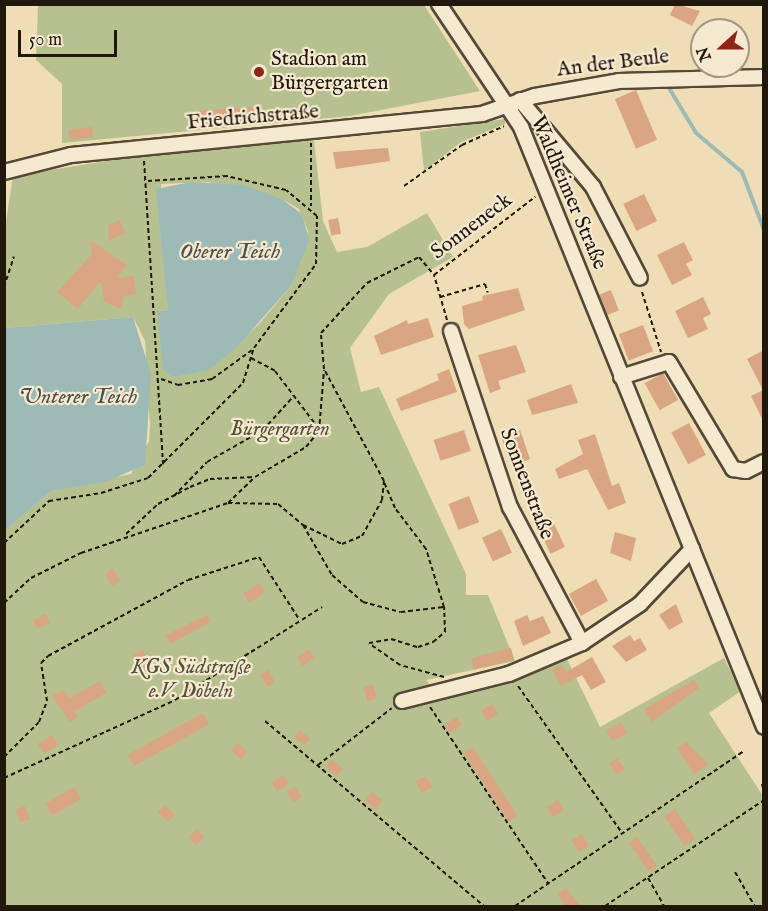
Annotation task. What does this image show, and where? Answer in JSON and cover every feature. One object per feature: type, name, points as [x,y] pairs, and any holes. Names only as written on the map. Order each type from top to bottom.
[{"type":"street","name":"Waldheimer Straße","points":[[439,4],[516,119],[764,728]]},
{"type":"street","name":"An der Beule","points":[[505,105],[520,100],[648,77],[764,77]]},
{"type":"street","name":"Waldheimer Straße","points":[[520,100],[593,187],[640,278]]},
{"type":"street","name":"Friedrichstraße","points":[[4,172],[71,155],[311,134],[482,114],[505,105]]},
{"type":"street","name":"Sonnenstraße","points":[[451,331],[510,507],[582,643]]},
{"type":"street","points":[[621,377],[662,360],[679,371],[733,469],[746,471],[764,462]]},
{"type":"street","points":[[402,701],[458,683],[509,674],[582,643],[640,604],[692,549]]},
{"type":"path","points":[[404,186],[462,145],[516,119]]},
{"type":"path","points":[[161,379],[178,385],[212,379],[254,348],[316,264],[320,231],[311,206],[311,134]]},
{"type":"path","points":[[142,148],[147,181],[161,379],[163,464]]},
{"type":"path","points":[[147,181],[227,176],[286,190],[311,206]]},
{"type":"path","name":"Sonneneck","points":[[451,331],[434,275],[546,189]]},
{"type":"path","points":[[4,287],[14,256]]},
{"type":"path","points":[[228,503],[255,477],[306,447],[320,431],[324,369],[321,333],[345,301],[366,283],[419,258],[434,275]]},
{"type":"path","points":[[640,278],[662,360]]},
{"type":"path","points":[[440,297],[485,284],[488,293]]},
{"type":"path","points":[[4,543],[49,501],[117,488],[148,478],[243,383],[254,348]]},
{"type":"path","points":[[251,358],[267,363],[292,398],[306,406],[320,431]]},
{"type":"path","points":[[324,369],[384,481],[395,508],[423,543],[444,607],[445,632],[433,642],[418,647],[376,639],[369,646],[400,665],[458,683]]},
{"type":"path","points":[[125,535],[174,496],[207,462],[263,430],[292,398]]},
{"type":"path","points":[[174,496],[210,479],[255,477]]},
{"type":"path","points":[[4,603],[31,578],[125,535],[228,503],[278,504],[303,525],[342,544],[352,542],[372,521],[384,481]]},
{"type":"path","points":[[303,525],[332,575],[363,602],[401,612],[444,607]]},
{"type":"path","points":[[4,757],[39,722],[47,701],[41,663],[48,656],[188,580],[259,556],[298,619]]},
{"type":"path","points":[[4,778],[175,699],[298,619],[322,607]]},
{"type":"path","points":[[509,674],[622,833]]},
{"type":"path","points":[[421,695],[548,884]]},
{"type":"path","points":[[317,765],[402,701]]},
{"type":"path","points":[[265,721],[484,906]]},
{"type":"path","points":[[515,906],[744,751]]},
{"type":"path","points":[[762,784],[764,792]]},
{"type":"path","points":[[605,906],[764,800]]},
{"type":"path","points":[[735,872],[755,906]]},
{"type":"path","points":[[648,878],[664,906]]},
{"type":"green space","name":"Stadion am Bürgergarten","points":[[38,5],[424,5],[480,91],[350,116],[62,143],[62,84],[36,60]]},
{"type":"green space","points":[[505,119],[505,124],[461,142],[424,171],[420,132]]},
{"type":"green space","points":[[314,140],[323,221],[337,252],[367,247],[427,213],[453,257],[389,294],[350,348],[361,392],[379,387],[466,574],[466,595],[488,595],[515,661],[426,680],[438,693],[515,680],[567,659],[600,727],[724,658],[741,691],[709,713],[763,796],[763,906],[5,906],[4,530],[51,491],[131,474],[149,441],[150,426],[145,341],[133,317],[5,328],[5,227],[13,176],[170,151]],"holes":[[[208,182],[282,199],[299,209],[308,231],[291,286],[259,324],[209,370],[158,311],[168,310],[161,184]]]},
{"type":"water","name":"Oberer Teich","points":[[191,182],[244,185],[282,199],[302,214],[309,240],[291,286],[237,347],[209,370],[172,377],[163,369],[157,311],[168,310],[156,189]]},
{"type":"water","name":"Unterer Teich","points":[[133,317],[151,374],[145,465],[105,482],[51,491],[5,530],[5,328]]},
{"type":"building","points":[[675,4],[700,11],[696,18],[690,18],[690,25],[670,15]]},
{"type":"building","points":[[636,90],[657,140],[636,149],[615,99]]},
{"type":"building","points":[[253,107],[254,123],[200,127],[199,111]]},
{"type":"building","points":[[92,127],[93,137],[69,139],[68,130]]},
{"type":"building","points":[[388,148],[390,161],[336,169],[333,152]]},
{"type":"building","points":[[644,194],[657,221],[636,231],[623,204]]},
{"type":"building","points":[[338,218],[341,234],[331,236],[328,220]]},
{"type":"building","points":[[119,220],[126,233],[109,240],[108,226]]},
{"type":"building","points":[[90,240],[127,265],[117,278],[134,276],[136,295],[124,296],[121,309],[104,302],[101,281],[78,309],[57,292],[92,254]]},
{"type":"building","points":[[684,242],[693,260],[686,264],[692,275],[672,285],[657,255]]},
{"type":"building","points":[[518,288],[525,310],[469,329],[464,324],[462,306],[483,300],[482,296]]},
{"type":"building","points":[[611,290],[619,311],[606,316],[598,295]]},
{"type":"building","points":[[703,297],[711,314],[703,318],[708,329],[688,338],[675,311]]},
{"type":"building","points":[[428,318],[434,337],[381,355],[374,336],[407,320],[408,324]]},
{"type":"building","points":[[643,325],[653,351],[629,360],[619,334]]},
{"type":"building","points":[[516,345],[526,372],[498,381],[501,389],[490,393],[478,355]]},
{"type":"building","points":[[764,350],[764,423],[751,396],[763,390],[747,359]]},
{"type":"building","points":[[449,369],[457,392],[401,411],[396,399],[439,380],[437,374]]},
{"type":"building","points":[[663,373],[678,400],[660,410],[645,383]]},
{"type":"building","points":[[571,384],[578,403],[532,415],[527,400]]},
{"type":"building","points":[[689,423],[706,455],[688,464],[671,432]]},
{"type":"building","points":[[464,430],[471,451],[440,461],[434,440]]},
{"type":"building","points":[[520,430],[530,459],[511,466],[501,437]]},
{"type":"building","points":[[595,434],[612,486],[619,483],[626,503],[608,510],[587,469],[559,479],[555,469],[583,454],[578,440]]},
{"type":"building","points":[[469,496],[479,522],[458,530],[448,504]]},
{"type":"building","points":[[551,517],[565,547],[550,554],[536,524]]},
{"type":"building","points":[[501,529],[512,553],[493,561],[482,538]]},
{"type":"building","points":[[615,532],[636,538],[631,561],[610,553]]},
{"type":"building","points":[[113,568],[120,581],[112,586],[105,574]]},
{"type":"building","points":[[596,579],[608,601],[581,616],[569,594]]},
{"type":"building","points":[[259,583],[265,592],[249,603],[243,594]]},
{"type":"building","points":[[676,604],[683,622],[669,630],[659,615]]},
{"type":"building","points":[[46,614],[50,623],[37,629],[33,620]]},
{"type":"building","points":[[207,615],[210,622],[171,644],[166,635]]},
{"type":"building","points":[[527,615],[530,621],[543,616],[551,633],[523,646],[514,621]]},
{"type":"building","points":[[630,635],[634,641],[640,638],[647,650],[626,662],[612,646]]},
{"type":"building","points":[[511,648],[514,660],[474,670],[471,658]]},
{"type":"building","points":[[309,649],[314,657],[303,666],[297,657]]},
{"type":"building","points":[[143,650],[152,666],[142,671],[133,655]]},
{"type":"building","points":[[592,657],[606,682],[591,690],[582,675],[561,686],[552,670],[562,665],[566,672]]},
{"type":"building","points":[[268,670],[275,682],[267,687],[260,674]]},
{"type":"building","points":[[694,680],[699,688],[652,722],[644,709]]},
{"type":"building","points":[[100,681],[106,693],[75,711],[78,717],[70,722],[52,696],[64,690],[69,698]]},
{"type":"building","points":[[373,684],[377,698],[368,701],[363,687]]},
{"type":"building","points":[[492,704],[498,714],[487,721],[481,711]]},
{"type":"building","points":[[203,713],[209,724],[134,766],[128,755]]},
{"type":"building","points":[[457,717],[462,726],[450,733],[445,724]]},
{"type":"building","points":[[621,722],[627,733],[612,742],[606,730]]},
{"type":"building","points":[[299,730],[310,738],[305,746],[294,737]]},
{"type":"building","points":[[52,735],[58,745],[44,754],[37,744]]},
{"type":"building","points":[[686,742],[709,764],[694,774],[677,748]]},
{"type":"building","points":[[238,743],[248,752],[241,759],[231,750]]},
{"type":"building","points":[[473,747],[518,816],[508,822],[464,753]]},
{"type":"building","points":[[617,758],[625,769],[616,775],[609,763]]},
{"type":"building","points":[[332,759],[343,769],[336,776],[325,766]]},
{"type":"building","points":[[283,775],[289,784],[278,792],[271,783]]},
{"type":"building","points":[[426,776],[432,787],[422,793],[416,782]]},
{"type":"building","points":[[295,786],[302,797],[293,802],[287,791]]},
{"type":"building","points":[[74,787],[81,799],[52,816],[45,804]]},
{"type":"building","points":[[372,792],[383,801],[376,809],[365,801]]},
{"type":"building","points":[[558,800],[564,810],[553,817],[547,807]]},
{"type":"building","points":[[165,805],[175,815],[168,822],[158,812]]},
{"type":"building","points":[[25,806],[30,819],[21,823],[16,810]]},
{"type":"building","points":[[675,809],[695,839],[684,846],[664,816]]},
{"type":"building","points":[[197,829],[205,837],[196,845],[189,837]]},
{"type":"building","points":[[582,834],[589,846],[579,852],[572,840]]},
{"type":"building","points":[[637,837],[657,866],[649,871],[629,843]]},
{"type":"building","points":[[566,888],[580,906],[566,906],[557,894]]},
{"type":"waterway","points":[[669,88],[696,133],[742,172],[764,230]]},
{"type":"place","name":"Stadion am Bürgergarten","points":[[259,72]]},
{"type":"park label","name":"Bürgergarten","points":[[280,430]]},
{"type":"park label","name":"KGS Südstraße e.V. Döbeln","points":[[191,680]]}]
